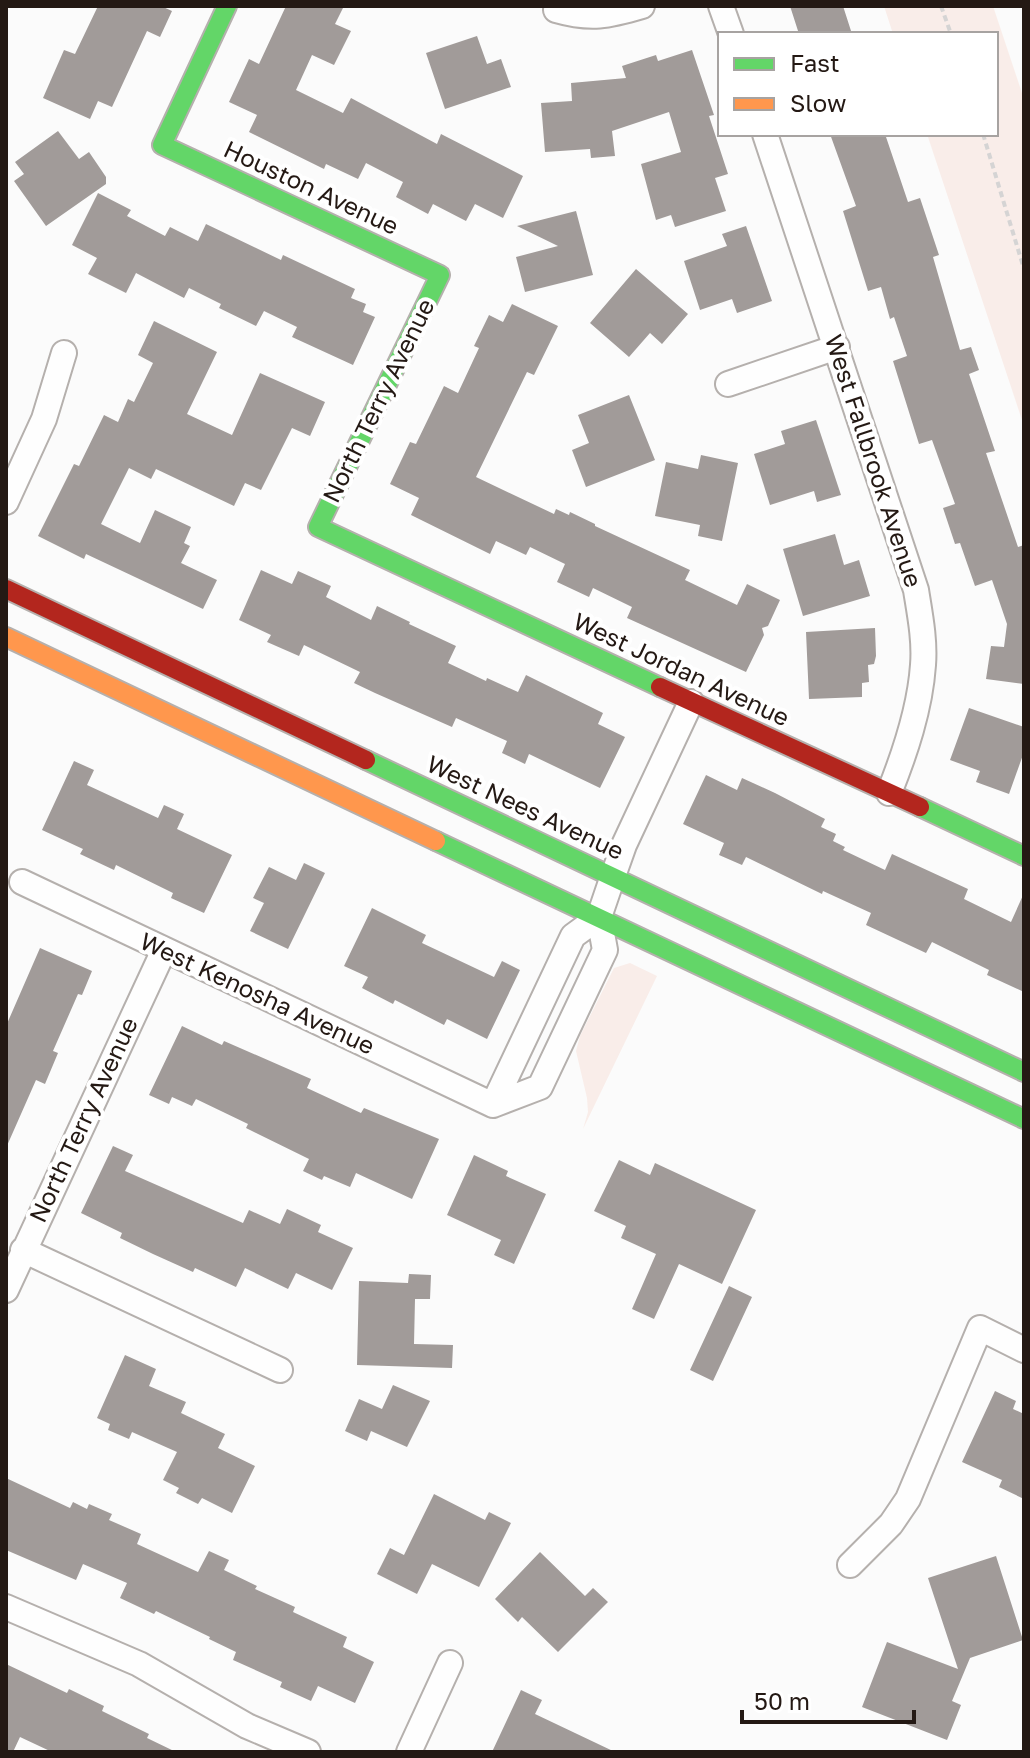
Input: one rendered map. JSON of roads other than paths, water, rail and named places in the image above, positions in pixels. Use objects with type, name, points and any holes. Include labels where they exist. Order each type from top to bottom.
[{"type":"main road","name":"Houston Avenue","points":[[227,6],[162,145],[440,275]]},
{"type":"main road","name":"North Terry Avenue","points":[[318,527],[440,275]]},
{"type":"main road","name":"West Jordan Avenue","points":[[318,527],[1024,856]]},
{"type":"main road","name":"West Nees Avenue","points":[[6,589],[1024,1072]]},
{"type":"main road","points":[[6,637],[1024,1119]]},
{"type":"street","points":[[556,10],[581,17],[605,17],[642,6]]},
{"type":"street","points":[[721,6],[730,32]]},
{"type":"street","name":"West Fallbrook Avenue","points":[[766,136],[916,590],[923,665],[904,756],[889,793]]},
{"type":"street","points":[[728,384],[837,347]]},
{"type":"street","points":[[6,502],[44,419],[64,353]]},
{"type":"street","points":[[493,1105],[540,1087],[605,950],[599,917],[613,876],[624,845],[691,702]]},
{"type":"street","name":"West Kenosha Avenue","points":[[22,882],[493,1105]]},
{"type":"street","points":[[493,1105],[573,936],[599,917]]},
{"type":"street","name":"North Terry Avenue","points":[[6,1290],[164,950]]},
{"type":"street","points":[[23,1250],[280,1370]]},
{"type":"street","points":[[850,1565],[891,1524],[908,1499],[980,1328],[1024,1350]]},
{"type":"street","points":[[6,1607],[139,1664],[247,1726],[308,1752]]},
{"type":"street","points":[[409,1752],[450,1663]]}]
